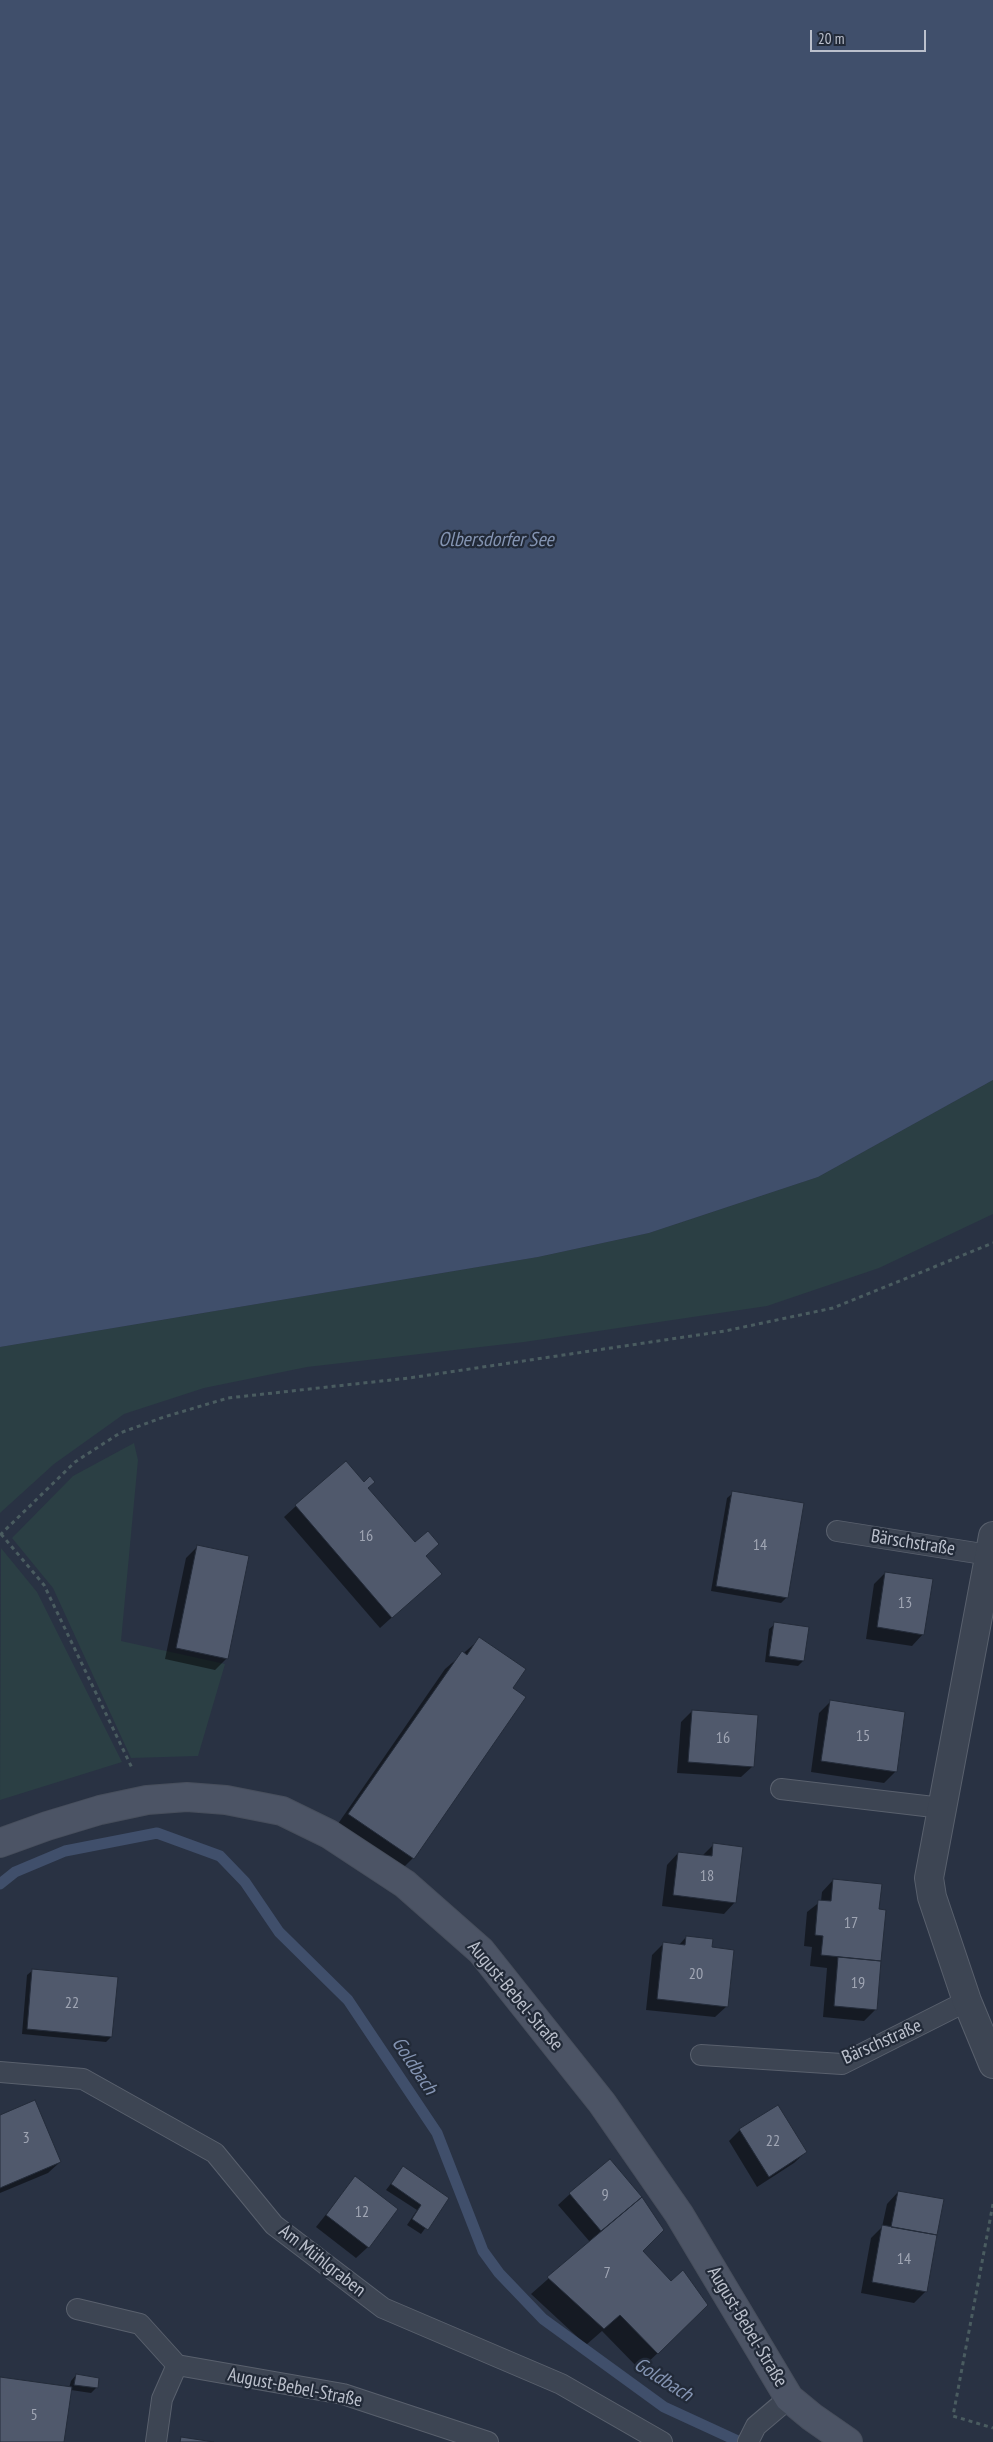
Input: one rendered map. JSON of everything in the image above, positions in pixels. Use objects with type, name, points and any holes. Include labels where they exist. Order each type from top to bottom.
[{"type":"street","name":"Bärschstraße","points":[[991,1546],[929,1878],[932,1897],[967,2001],[993,2064]]},
{"type":"street","name":"August-Bebel-Straße","points":[[0,1843],[74,1818],[147,1800],[187,1797],[216,1799],[251,1803],[282,1811],[329,1834],[405,1884],[480,1951],[602,2103],[679,2214],[789,2398],[848,2442]]},
{"type":"lane","name":"Bärschstraße","points":[[837,1531],[991,1546]]},
{"type":"lane","points":[[781,1789],[942,1808]]},
{"type":"lane","name":"Bärschstraße","points":[[702,2055],[842,2064],[967,2001]]},
{"type":"lane","name":"Am Mühlgraben","points":[[0,2072],[83,2079],[215,2153],[274,2225],[383,2308],[561,2384],[662,2442]]},
{"type":"lane","points":[[78,2309],[140,2324],[177,2366],[162,2399],[156,2442]]},
{"type":"lane","name":"August-Bebel-Straße","points":[[177,2366],[343,2394],[488,2442]]},
{"type":"lane","points":[[752,2434],[789,2398]]},
{"type":"path","points":[[147,1800],[44,1585],[0,1535],[75,1462],[120,1433],[164,1417],[219,1401],[289,1390],[409,1378],[725,1331],[832,1308],[993,1243]]},
{"type":"path","points":[[993,2204],[953,2416],[993,2428]]},
{"type":"green space","points":[[993,1080],[993,1214],[879,1268],[767,1306],[524,1342],[307,1367],[204,1388],[124,1414],[54,1464],[0,1513],[0,1347],[538,1257],[649,1233],[818,1177]]},
{"type":"green space","points":[[134,1443],[138,1460],[121,1641],[225,1664],[198,1756],[131,1758],[53,1588],[12,1538],[73,1476]]},
{"type":"green space","points":[[1,1548],[37,1592],[122,1762],[0,1800]]},
{"type":"water","name":"Olbersdorfer See","points":[[0,0],[993,0],[993,1080],[818,1177],[649,1233],[538,1257],[0,1347]]},
{"type":"building","points":[[346,1461],[364,1482],[370,1476],[375,1482],[368,1488],[415,1542],[428,1531],[439,1544],[426,1556],[442,1574],[392,1618],[295,1505]]},
{"type":"building","points":[[732,1491],[804,1503],[788,1598],[716,1586]]},
{"type":"building","points":[[197,1545],[249,1556],[228,1659],[176,1648]]},
{"type":"building","points":[[885,1572],[933,1579],[924,1635],[877,1627]]},
{"type":"building","points":[[774,1622],[809,1627],[804,1661],[769,1656]]},
{"type":"building","points":[[479,1637],[526,1669],[513,1688],[526,1697],[414,1859],[348,1814],[462,1651],[467,1655]]},
{"type":"building","points":[[830,1700],[905,1712],[897,1772],[821,1761]]},
{"type":"building","points":[[692,1710],[758,1715],[754,1767],[688,1762]]},
{"type":"building","points":[[713,1843],[743,1847],[736,1903],[673,1895],[678,1852],[712,1856]]},
{"type":"building","points":[[833,1879],[882,1884],[879,1909],[886,1910],[881,1961],[821,1955],[823,1936],[815,1935],[818,1900],[831,1901]]},
{"type":"building","points":[[686,1936],[713,1939],[712,1947],[734,1950],[728,2007],[657,1999],[663,1942],[685,1945]]},
{"type":"building","points":[[838,1957],[881,1961],[877,2010],[834,2006]]},
{"type":"building","points":[[32,1969],[118,1977],[112,2037],[27,2029]]},
{"type":"building","points":[[35,2100],[61,2162],[0,2188],[0,2115]]},
{"type":"building","points":[[778,2105],[807,2152],[769,2177],[739,2129]]},
{"type":"building","points":[[610,2159],[642,2197],[601,2231],[569,2193]]},
{"type":"building","points":[[403,2166],[449,2198],[428,2230],[412,2219],[421,2205],[391,2184]]},
{"type":"building","points":[[355,2176],[398,2209],[369,2248],[326,2215]]},
{"type":"building","points":[[898,2191],[944,2199],[937,2235],[891,2227]]},
{"type":"building","points":[[642,2197],[664,2230],[643,2251],[671,2281],[683,2270],[708,2305],[658,2354],[620,2315],[604,2329],[547,2277]]},
{"type":"building","points":[[882,2225],[937,2235],[927,2292],[872,2282]]},
{"type":"building","points":[[76,2374],[99,2378],[98,2388],[74,2385]]},
{"type":"building","points":[[0,2377],[72,2387],[64,2442],[0,2442]]},
{"type":"building","points":[[181,2437],[214,2442],[180,2442]]},
{"type":"waterway","name":"Goldbach","points":[[0,1884],[15,1872],[65,1851],[157,1833],[220,1856],[245,1882],[279,1932],[348,2000],[437,2133],[483,2251],[499,2273],[543,2319],[664,2407],[740,2442]]}]
